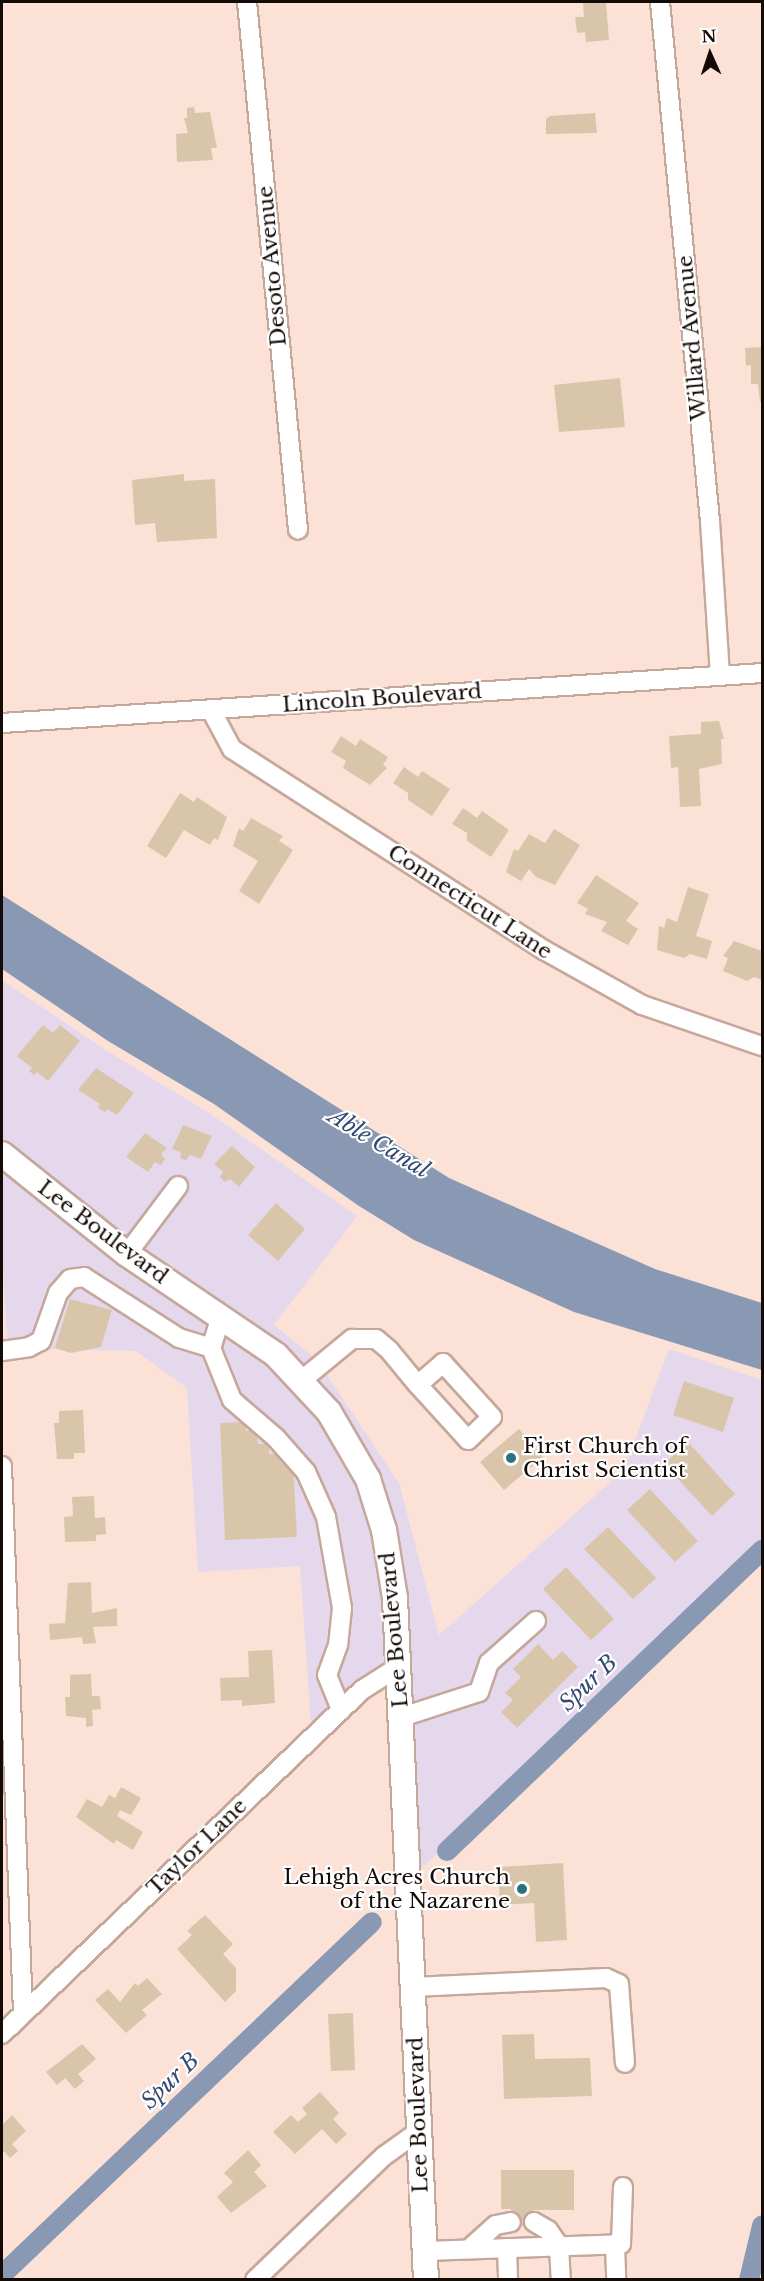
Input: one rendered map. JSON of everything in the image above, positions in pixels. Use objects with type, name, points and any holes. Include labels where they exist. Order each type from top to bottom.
[{"type":"main road","name":"Lee Boulevard","points":[[2,1156],[127,1254],[276,1355],[302,1380],[329,1412],[358,1459],[376,1503],[391,1564],[402,1717],[426,2280]]},
{"type":"street","name":"Desoto Avenue","points":[[247,2],[298,530]]},
{"type":"street","name":"Willard Avenue","points":[[660,2],[710,521],[720,675]]},
{"type":"street","name":"Lincoln Boulevard","points":[[2,723],[762,673]]},
{"type":"street","name":"Connecticut Lane","points":[[211,710],[232,749],[544,950],[642,1005],[762,1046]]},
{"type":"street","points":[[127,1254],[178,1186]]},
{"type":"street","points":[[2,1351],[29,1347],[40,1341],[58,1293],[70,1279],[84,1277],[179,1338],[211,1348]]},
{"type":"street","points":[[221,1316],[211,1348],[231,1400],[276,1438],[306,1472],[321,1501],[335,1557],[342,1608],[338,1645],[327,1675],[340,1710]]},
{"type":"street","points":[[302,1380],[352,1338],[362,1337],[376,1339],[389,1350],[418,1385]]},
{"type":"street","points":[[2,1466],[23,2013]]},
{"type":"street","points":[[402,1717],[479,1692],[489,1664],[536,1621]]},
{"type":"street","name":"Taylor Lane","points":[[2,2034],[340,1710],[362,1690],[398,1666]]},
{"type":"street","points":[[413,1987],[606,1978],[619,1984],[625,2063]]},
{"type":"street","points":[[255,2280],[384,2156],[419,2131]]},
{"type":"street","points":[[425,2251],[615,2244],[624,2239],[623,2187]]},
{"type":"street","points":[[469,2249],[496,2225],[511,2222]]},
{"type":"street","points":[[534,2222],[548,2230],[559,2246],[561,2280]]},
{"type":"street","points":[[615,2244],[616,2280]]},
{"type":"street","points":[[507,2248],[508,2280]]},
{"type":"shaded area","points":[[2,980],[104,1049],[209,1113],[357,1216],[274,1325],[317,1360],[399,1483],[439,1635],[624,1470],[669,1349],[762,1380],[762,1561],[657,1660],[418,1871],[412,1661],[408,1663],[405,1597],[337,1406],[281,1346],[135,1246],[2,1139]]},
{"type":"shaded area","points":[[2,1168],[124,1265],[270,1364],[321,1419],[350,1465],[367,1507],[381,1566],[389,1678],[312,1738],[300,1566],[198,1572],[187,1388],[136,1351],[8,1348],[2,1257]]},
{"type":"water","name":"Able Canal","points":[[2,895],[449,1178],[655,1269],[762,1303],[762,1370],[574,1312],[414,1240],[359,1206],[214,1104],[108,1041],[2,969]]},
{"type":"building","points":[[606,2],[609,40],[586,42],[585,32],[577,33],[575,17],[584,17],[583,3]]},
{"type":"building","points":[[194,107],[195,113],[210,112],[217,148],[211,148],[213,160],[177,162],[176,134],[188,133],[184,118],[187,118],[187,108]]},
{"type":"building","points":[[595,113],[597,133],[546,134],[546,119],[550,116]]},
{"type":"building","points":[[762,347],[762,401],[760,402],[758,384],[751,384],[751,365],[746,366],[745,348]]},
{"type":"building","points":[[620,378],[625,427],[559,432],[554,385]]},
{"type":"building","points":[[184,474],[184,481],[215,479],[217,538],[157,542],[155,523],[135,525],[132,480]]},
{"type":"building","points":[[719,721],[724,739],[721,739],[722,764],[699,769],[701,806],[680,807],[678,767],[671,768],[669,736],[701,734],[701,722]]},
{"type":"building","points":[[341,736],[356,746],[360,739],[388,757],[383,765],[387,768],[370,785],[343,768],[346,761],[331,752]]},
{"type":"building","points":[[404,767],[418,777],[422,771],[450,789],[432,816],[408,800],[408,793],[393,783]]},
{"type":"building","points":[[180,793],[194,802],[197,797],[227,817],[218,840],[214,838],[210,845],[184,830],[166,858],[147,846]]},
{"type":"building","points":[[463,808],[477,818],[482,811],[509,830],[491,857],[467,841],[467,833],[452,824]]},
{"type":"building","points":[[251,818],[283,836],[279,841],[293,850],[259,904],[239,891],[258,861],[233,846],[239,828],[243,831]]},
{"type":"building","points":[[554,829],[580,845],[555,885],[536,877],[529,869],[521,881],[506,872],[514,849],[518,851],[529,834],[545,843]]},
{"type":"building","points":[[596,875],[639,903],[626,921],[638,929],[628,945],[601,931],[607,922],[585,914],[588,909],[577,903]]},
{"type":"building","points":[[688,887],[709,894],[696,936],[712,941],[707,959],[690,954],[684,958],[657,950],[659,926],[664,928],[667,918],[677,922]]},
{"type":"building","points":[[734,941],[762,951],[762,980],[754,977],[747,981],[723,971],[728,958],[723,956]]},
{"type":"building","points":[[43,1025],[53,1033],[60,1025],[80,1041],[48,1081],[37,1072],[34,1075],[29,1071],[32,1068],[17,1056]]},
{"type":"building","points":[[96,1068],[134,1093],[117,1115],[107,1109],[105,1112],[98,1108],[100,1104],[78,1090]]},
{"type":"building","points":[[183,1125],[212,1136],[201,1159],[190,1155],[186,1160],[180,1158],[181,1152],[172,1149]]},
{"type":"building","points":[[145,1133],[167,1148],[161,1154],[165,1159],[161,1165],[155,1162],[148,1172],[126,1157]]},
{"type":"building","points":[[232,1146],[255,1167],[239,1187],[230,1179],[225,1182],[220,1177],[223,1172],[214,1164]]},
{"type":"building","points":[[276,1203],[305,1229],[278,1261],[248,1235]]},
{"type":"building","points":[[70,1299],[112,1310],[101,1347],[71,1353],[55,1348]]},
{"type":"building","points":[[684,1381],[734,1398],[723,1432],[673,1415]]},
{"type":"building","points":[[83,1410],[85,1453],[74,1453],[74,1459],[57,1459],[54,1423],[59,1423],[59,1411]]},
{"type":"building","points":[[246,1422],[246,1431],[257,1430],[258,1444],[269,1444],[269,1454],[280,1453],[281,1463],[293,1463],[297,1537],[225,1540],[220,1423]]},
{"type":"building","points":[[519,1429],[543,1457],[504,1490],[480,1462]]},
{"type":"building","points":[[688,1442],[735,1494],[712,1516],[664,1464]]},
{"type":"building","points":[[650,1489],[698,1541],[675,1562],[627,1510]]},
{"type":"building","points":[[94,1496],[95,1518],[105,1517],[106,1534],[96,1535],[96,1541],[65,1542],[64,1517],[73,1516],[72,1497]]},
{"type":"building","points":[[608,1527],[656,1578],[633,1599],[584,1549]]},
{"type":"building","points":[[566,1567],[614,1619],[591,1640],[543,1589]]},
{"type":"building","points":[[91,1582],[92,1613],[117,1608],[117,1626],[93,1627],[96,1643],[83,1644],[82,1637],[50,1640],[49,1624],[65,1623],[68,1583]]},
{"type":"building","points":[[538,1644],[553,1660],[562,1651],[578,1667],[517,1728],[501,1712],[513,1700],[505,1693],[521,1677],[513,1669]]},
{"type":"building","points":[[272,1650],[275,1703],[242,1706],[242,1700],[221,1701],[220,1678],[249,1677],[248,1651]]},
{"type":"building","points":[[91,1674],[92,1696],[100,1696],[101,1709],[92,1710],[93,1726],[86,1727],[86,1718],[66,1716],[65,1697],[70,1697],[70,1675]]},
{"type":"building","points":[[121,1787],[141,1798],[131,1815],[120,1810],[117,1816],[143,1832],[133,1850],[116,1840],[114,1844],[76,1817],[87,1799],[102,1807],[109,1795],[115,1798]]},
{"type":"building","points":[[563,1863],[567,1940],[536,1942],[534,1903],[500,1905],[498,1867]]},
{"type":"building","points":[[205,1915],[233,1944],[223,1954],[236,1968],[236,1991],[225,2002],[177,1949],[192,1935],[187,1931]]},
{"type":"building","points":[[147,1978],[162,1994],[142,2010],[147,2015],[126,2033],[95,2000],[108,1989],[120,2002],[135,1983],[138,1986]]},
{"type":"building","points":[[353,2013],[355,2070],[331,2071],[328,2014]]},
{"type":"building","points":[[534,2034],[535,2059],[590,2058],[592,2096],[504,2099],[502,2035]]},
{"type":"building","points":[[82,2044],[96,2059],[78,2074],[84,2081],[75,2089],[65,2078],[57,2085],[46,2072]]},
{"type":"building","points":[[320,2092],[339,2113],[333,2119],[347,2134],[336,2144],[322,2129],[295,2154],[273,2132],[291,2115],[298,2122],[307,2114],[302,2108]]},
{"type":"building","points":[[12,2115],[26,2131],[12,2144],[18,2151],[10,2158],[4,2151],[2,2154],[2,2125]]},
{"type":"building","points":[[248,2150],[261,2165],[254,2172],[267,2186],[231,2213],[217,2197],[233,2182],[224,2173]]},
{"type":"building","points":[[501,2170],[574,2170],[574,2210],[534,2210],[534,2226],[511,2226],[511,2209],[501,2209]]},
{"type":"waterway","name":"Spur B","points":[[447,1851],[762,1550]]},
{"type":"waterway","name":"Spur B","points":[[2,2275],[372,1922]]},
{"type":"waterway","points":[[749,2280],[762,2226]]},
{"type":"place","name":"First Church of Christ Scientist","points":[[511,1458]]},
{"type":"place","name":"Lehigh Acres Church of the Nazarene","points":[[522,1889]]}]
